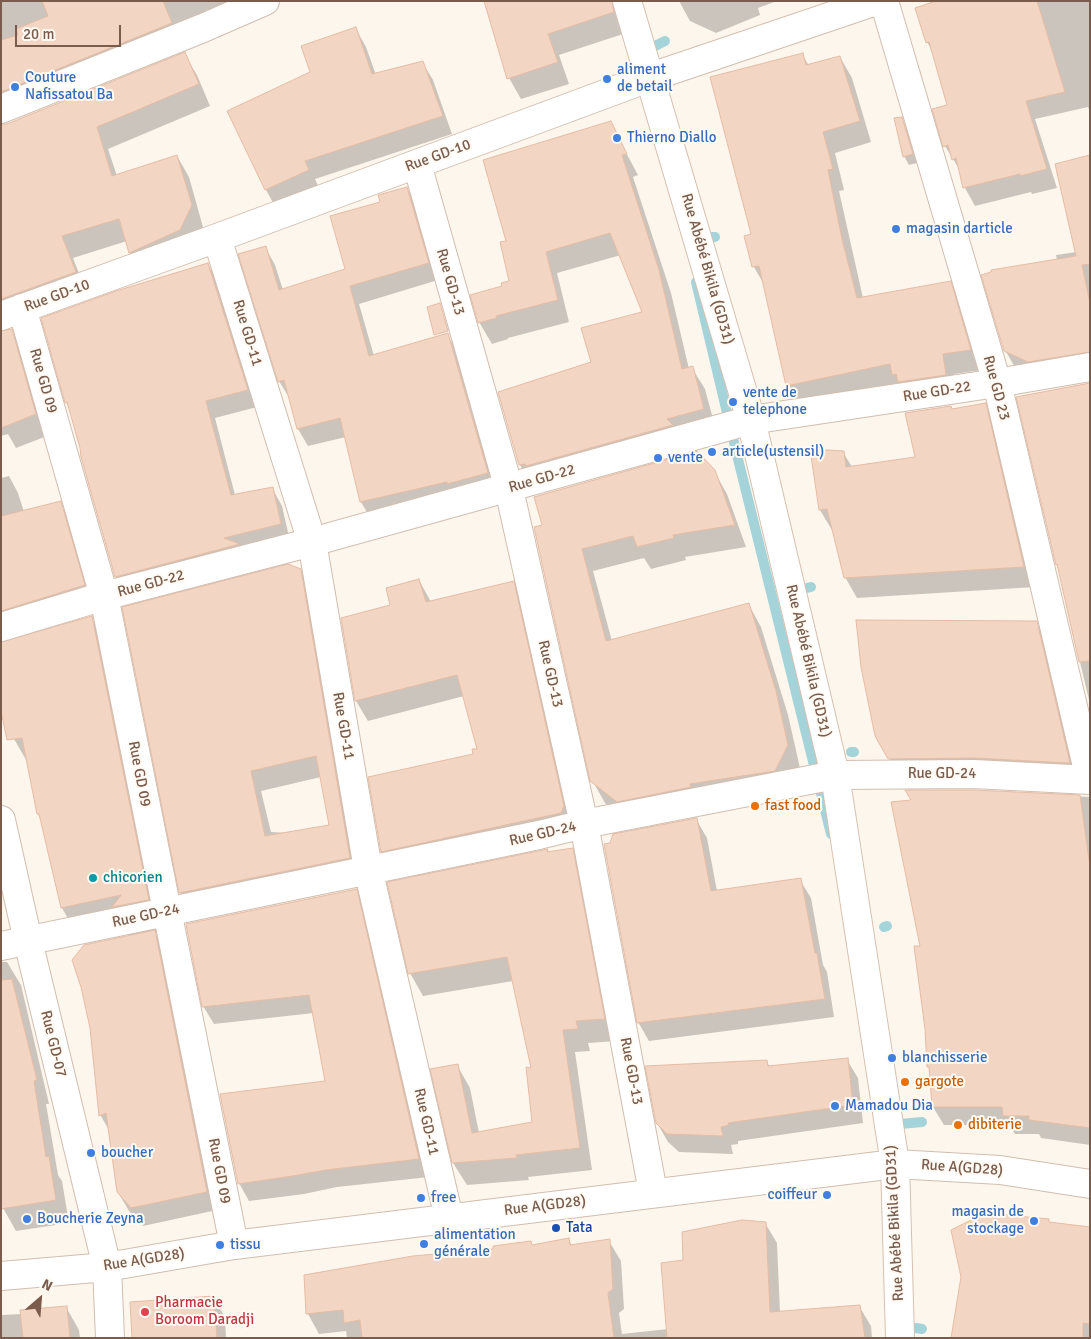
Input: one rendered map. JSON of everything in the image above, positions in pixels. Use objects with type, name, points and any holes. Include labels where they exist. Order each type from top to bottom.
[{"type":"street","points":[[1,109],[203,28],[265,1]]},
{"type":"street","name":"Rue Abébé Bikila (GD31)","points":[[627,1],[751,420],[835,775],[895,1164],[900,1338]]},
{"type":"street","name":"Rue GD-10","points":[[12,312],[650,77],[876,1]]},
{"type":"street","name":"Rue GD 23","points":[[884,1],[996,383],[1090,780]]},
{"type":"street","name":"Rue GD-13","points":[[417,164],[509,488],[584,824],[654,1192]]},
{"type":"street","name":"Rue GD-11","points":[[217,238],[312,542],[368,869],[449,1218]]},
{"type":"street","name":"Rue GD 09","points":[[12,312],[104,596],[234,1245]]},
{"type":"street","name":"Rue GD-22","points":[[1,627],[104,596],[312,542],[751,420],[1090,367]]},
{"type":"street","name":"Rue GD-24","points":[[1,946],[530,837],[584,824],[835,775],[974,774],[1090,780]]},
{"type":"street","name":"Rue GD-07","points":[[1,820],[28,941],[107,1267],[110,1338]]},
{"type":"street","name":"Rue A(GD28)","points":[[1,1276],[107,1267],[234,1245],[654,1192],[895,1164],[1000,1170],[1090,1184]]},
{"type":"building","points":[[42,1],[163,1],[172,23],[1,92],[1,40],[18,35],[16,29],[48,16]]},
{"type":"building","points":[[484,1],[612,1],[614,12],[548,34],[558,62],[507,79]]},
{"type":"building","points":[[936,1],[1037,1],[1065,92],[1026,101],[1047,169],[963,188],[956,158],[952,160],[948,145],[943,147],[932,109],[947,105],[929,42],[926,43],[915,8]]},
{"type":"building","points":[[356,27],[372,74],[423,61],[443,116],[305,161],[309,170],[265,190],[227,111],[310,72],[301,46]]},
{"type":"building","points":[[185,52],[199,84],[97,127],[112,176],[177,155],[192,205],[180,230],[129,253],[119,219],[62,236],[76,272],[1,299],[1,124],[7,124]]},
{"type":"building","points":[[803,53],[806,65],[840,56],[860,121],[823,132],[833,169],[828,170],[842,239],[857,298],[951,281],[971,350],[943,354],[946,375],[898,382],[896,374],[892,375],[890,364],[786,386],[759,266],[752,267],[744,236],[751,234],[710,77]]},
{"type":"building","points":[[902,117],[913,154],[903,157],[894,118]]},
{"type":"building","points":[[611,121],[627,154],[622,155],[659,270],[682,369],[693,366],[704,409],[667,419],[673,425],[526,466],[525,464],[519,465],[498,392],[591,362],[581,328],[642,312],[610,233],[546,252],[558,300],[496,316],[497,318],[478,323],[470,295],[502,286],[501,283],[509,281],[500,242],[506,241],[483,160]]},
{"type":"building","points":[[1090,155],[1090,264],[1082,265],[1090,303],[1090,352],[1028,362],[1004,351],[981,275],[991,272],[991,270],[1076,256],[1055,164]]},
{"type":"building","points":[[407,187],[429,263],[350,286],[369,356],[448,333],[488,473],[447,484],[447,482],[360,502],[340,418],[297,429],[284,380],[278,382],[238,254],[266,246],[279,290],[345,269],[330,216],[380,202],[378,195]]},
{"type":"building","points":[[208,263],[248,390],[206,401],[231,495],[273,487],[281,524],[224,538],[240,544],[115,577],[67,402],[65,403],[41,318],[116,291]]},
{"type":"building","points":[[440,303],[448,331],[434,335],[427,307]]},
{"type":"building","points":[[12,329],[36,414],[1,428],[1,331]]},
{"type":"building","points":[[1090,383],[1090,661],[1079,662],[1016,397]]},
{"type":"building","points":[[986,403],[1024,567],[844,578],[827,509],[819,510],[810,449],[844,451],[846,467],[915,457],[905,413],[951,406],[952,409]]},
{"type":"building","points":[[697,451],[715,470],[735,525],[673,535],[674,538],[637,547],[633,536],[582,549],[606,641],[749,603],[776,691],[788,745],[775,771],[690,784],[691,787],[617,802],[590,781],[534,527],[542,525],[534,497]]},
{"type":"building","points":[[61,501],[85,585],[1,611],[1,516]]},
{"type":"building","points":[[288,564],[301,569],[350,858],[179,893],[122,607]],"holes":[[[316,756],[329,825],[265,836],[251,771]]]},
{"type":"building","points":[[419,579],[426,602],[514,581],[564,806],[561,813],[381,852],[368,777],[473,754],[472,749],[477,749],[457,675],[355,701],[341,618],[390,605],[386,588]]},
{"type":"building","points":[[92,616],[149,900],[112,907],[121,895],[61,908],[39,814],[37,814],[22,738],[7,740],[1,711],[1,642]]},
{"type":"building","points":[[856,620],[1037,621],[1070,763],[974,758],[888,759],[875,736],[861,667]]},
{"type":"building","points":[[905,790],[974,790],[1080,795],[1090,867],[1090,1128],[1029,1120],[1029,1116],[1003,1116],[1002,1107],[932,1107],[925,1029],[914,946],[920,946],[891,802],[911,800]]},
{"type":"building","points":[[697,818],[711,891],[801,878],[825,999],[637,1023],[604,844],[610,843],[613,834]]},
{"type":"building","points":[[573,848],[605,1019],[576,1021],[578,1029],[563,1030],[580,1148],[516,1155],[517,1158],[452,1163],[430,1069],[458,1064],[472,1133],[532,1122],[526,1067],[531,1068],[507,957],[408,974],[387,882],[548,849],[547,852]]},
{"type":"building","points":[[357,889],[419,1159],[326,1170],[238,1184],[220,1094],[325,1081],[309,995],[202,1007],[186,924]]},
{"type":"building","points":[[155,930],[207,1192],[131,1208],[117,1192],[106,1113],[99,1116],[90,1028],[81,987],[72,960],[84,945]]},
{"type":"building","points":[[12,979],[37,1080],[34,1081],[46,1157],[49,1156],[56,1200],[1,1209],[1,980]]},
{"type":"building","points":[[848,1058],[853,1105],[728,1123],[729,1125],[721,1127],[723,1136],[667,1134],[656,1123],[645,1066],[767,1060],[768,1066]]},
{"type":"building","points":[[985,1213],[1049,1219],[1049,1222],[1090,1227],[1090,1324],[1083,1323],[1083,1338],[951,1338],[961,1277],[951,1230]]},
{"type":"building","points":[[742,1220],[766,1222],[770,1312],[860,1305],[865,1338],[667,1338],[661,1263],[683,1260],[682,1232]]},
{"type":"building","points":[[569,1238],[570,1245],[610,1239],[613,1289],[608,1293],[614,1338],[362,1338],[360,1320],[344,1323],[343,1310],[306,1314],[304,1275],[413,1256],[493,1249],[493,1246],[531,1241],[532,1245]]},
{"type":"building","points":[[214,1296],[217,1338],[132,1338],[130,1302]]},
{"type":"building","points":[[67,1306],[70,1338],[23,1338],[20,1310]]},
{"type":"waterway","points":[[643,52],[665,41]]},
{"type":"waterway","points":[[696,282],[831,834]]},
{"type":"waterway","points":[[807,588],[811,587]]},
{"type":"waterway","points":[[890,1125],[922,1122]]},
{"type":"waterway","points":[[916,1328],[922,1329]]},
{"type":"place","name":"aliment de betail","points":[[607,79]]},
{"type":"place","name":"Couture Nafissatou Ba","points":[[15,87]]},
{"type":"place","name":"Thierno Diallo","points":[[617,138]]},
{"type":"place","name":"magasin darticle","points":[[896,229]]},
{"type":"place","name":"vente de telephone","points":[[733,402]]},
{"type":"place","name":"article(ustensil)","points":[[712,452]]},
{"type":"place","name":"vente","points":[[658,458]]},
{"type":"place","name":"fast food","points":[[755,806]]},
{"type":"place","name":"chicorien","points":[[93,878]]},
{"type":"place","name":"blanchisserie","points":[[892,1058]]},
{"type":"place","name":"gargote","points":[[905,1082]]},
{"type":"place","name":"Mamadou Dia","points":[[835,1106]]},
{"type":"place","name":"dibiterie","points":[[958,1125]]},
{"type":"place","name":"boucher","points":[[91,1153]]},
{"type":"place","name":"coiffeur","points":[[827,1195]]},
{"type":"place","name":"free","points":[[421,1198]]},
{"type":"place","name":"Boucherie Zeyna","points":[[27,1219]]},
{"type":"place","name":"magasin de stockage","points":[[1034,1221]]},
{"type":"place","name":"Tata","points":[[556,1228]]},
{"type":"place","name":"alimentation générale","points":[[424,1244]]},
{"type":"place","name":"tissu","points":[[220,1245]]},
{"type":"place","name":"Pharmacie Boroom Daradji","points":[[145,1312]]}]
